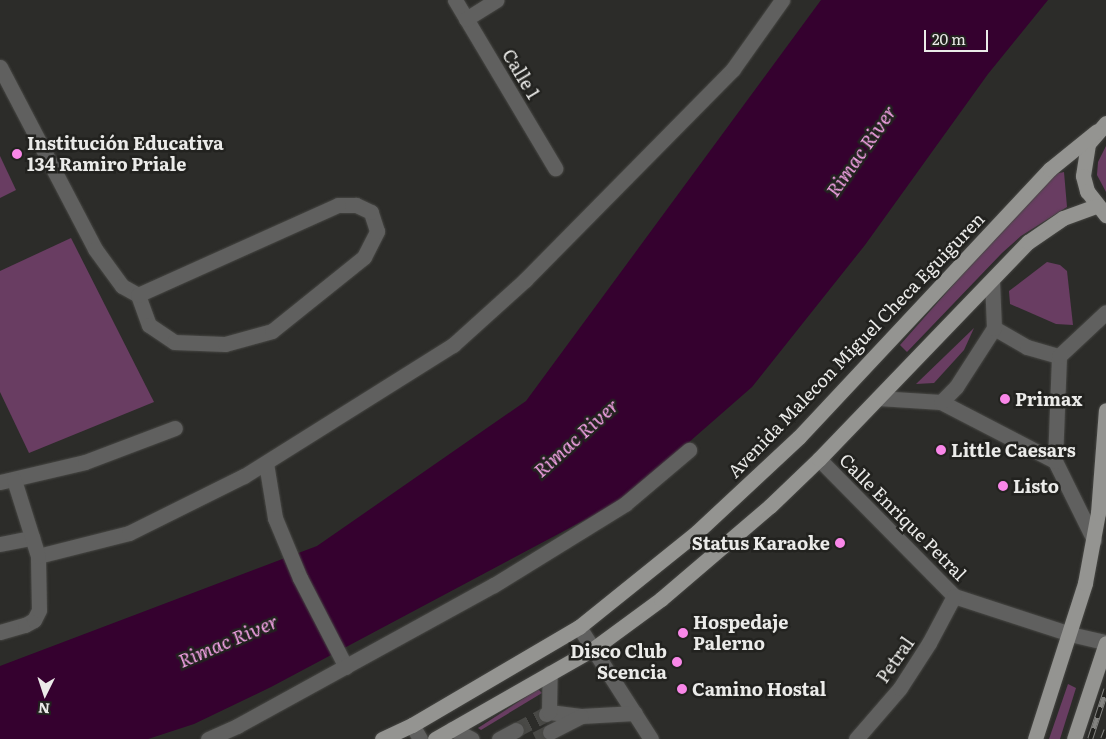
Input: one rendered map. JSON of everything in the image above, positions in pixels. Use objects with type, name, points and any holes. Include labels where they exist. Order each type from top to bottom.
[{"type":"main road","points":[[436,739],[593,649],[715,554],[819,459],[1028,242],[1063,218],[1101,210],[1083,176],[1083,160],[1102,127]]},
{"type":"main road","name":"Avenida Malecon Miguel Checa Eguiguren","points":[[382,739],[412,725],[579,627],[642,578],[747,487],[799,437],[1050,169],[1102,127]]},
{"type":"main road","points":[[1035,739],[1070,634],[1094,540],[1106,410]]},
{"type":"main road","points":[[1074,739],[1106,643]]},
{"type":"street","name":"Calle 1","points":[[455,0],[555,168]]},
{"type":"street","points":[[466,19],[496,0]]},
{"type":"street","points":[[38,556],[129,533],[266,463],[452,345],[525,280],[734,70],[782,0]]},
{"type":"street","points":[[0,67],[95,250],[122,286],[138,295],[149,325],[174,342],[225,344],[272,331],[364,257],[377,231],[371,212],[356,205],[338,205],[138,295]]},
{"type":"street","points":[[941,402],[956,387],[994,328],[992,281]]},
{"type":"street","points":[[1094,540],[1055,461],[1059,356],[1106,312]]},
{"type":"street","points":[[994,328],[1027,347],[1059,356]]},
{"type":"street","points":[[878,398],[941,402],[1055,461]]},
{"type":"street","points":[[0,632],[25,625],[37,615],[38,556],[5,478],[85,462],[175,428]]},
{"type":"street","points":[[208,739],[494,585],[624,504],[689,450]]},
{"type":"street","name":"Calle Enrique Petral","points":[[819,459],[954,596],[1070,634],[1106,643]]},
{"type":"street","points":[[266,463],[275,518],[300,578],[328,636],[346,666]]},
{"type":"street","points":[[0,544],[32,538]]},
{"type":"street","name":"Petral","points":[[856,739],[900,688],[930,643],[954,596]]},
{"type":"street","points":[[579,627],[651,739]]},
{"type":"street","points":[[550,673],[547,713],[581,716],[635,713]]},
{"type":"street","points":[[550,732],[581,716]]},
{"type":"street","points":[[412,725],[420,739]]},
{"type":"street","points":[[452,729],[472,739]]},
{"type":"street","points":[[499,739],[516,730]]},
{"type":"shaded area","points":[[1106,146],[1106,192],[1097,175],[1098,162]]},
{"type":"shaded area","points":[[0,156],[16,190],[0,198]]},
{"type":"shaded area","points":[[1064,172],[1067,207],[1021,236],[1002,253],[907,352],[900,345],[1050,175]]},
{"type":"shaded area","points":[[71,238],[154,402],[29,453],[0,392],[0,271]]},
{"type":"shaded area","points":[[1047,262],[1060,265],[1067,271],[1073,325],[1056,324],[1010,304],[1009,291]]},
{"type":"shaded area","points":[[974,328],[964,350],[934,383],[916,384]]},
{"type":"shaded area","points":[[1068,684],[1076,688],[1060,739],[1049,739]]},
{"type":"shaded area","points":[[538,689],[542,693],[481,730],[478,728]]},
{"type":"water","name":"Rimac River","points":[[821,0],[1048,0],[988,74],[865,245],[752,387],[624,499],[271,687],[194,724],[148,739],[0,739],[0,666],[317,546],[526,401]]},
{"type":"tunnel","points":[[516,730],[546,714]]},
{"type":"tunnel","points":[[536,739],[550,732]]},
{"type":"railway","points":[[1090,739],[1106,690]]},
{"type":"railway","points":[[1103,739],[1106,731]]},
{"type":"place","name":"Institución Educativa 134 Ramiro Priale","points":[[17,154]]},
{"type":"place","name":"Primax","points":[[1005,399]]},
{"type":"place","name":"Little Caesars","points":[[941,450]]},
{"type":"place","name":"Listo","points":[[1003,486]]},
{"type":"place","name":"Status Karaoke","points":[[840,543]]},
{"type":"place","name":"Hospedaje Palerno","points":[[683,633]]},
{"type":"place","name":"Disco Club Scencia","points":[[677,662]]},
{"type":"place","name":"Camino Hostal","points":[[682,689]]}]
